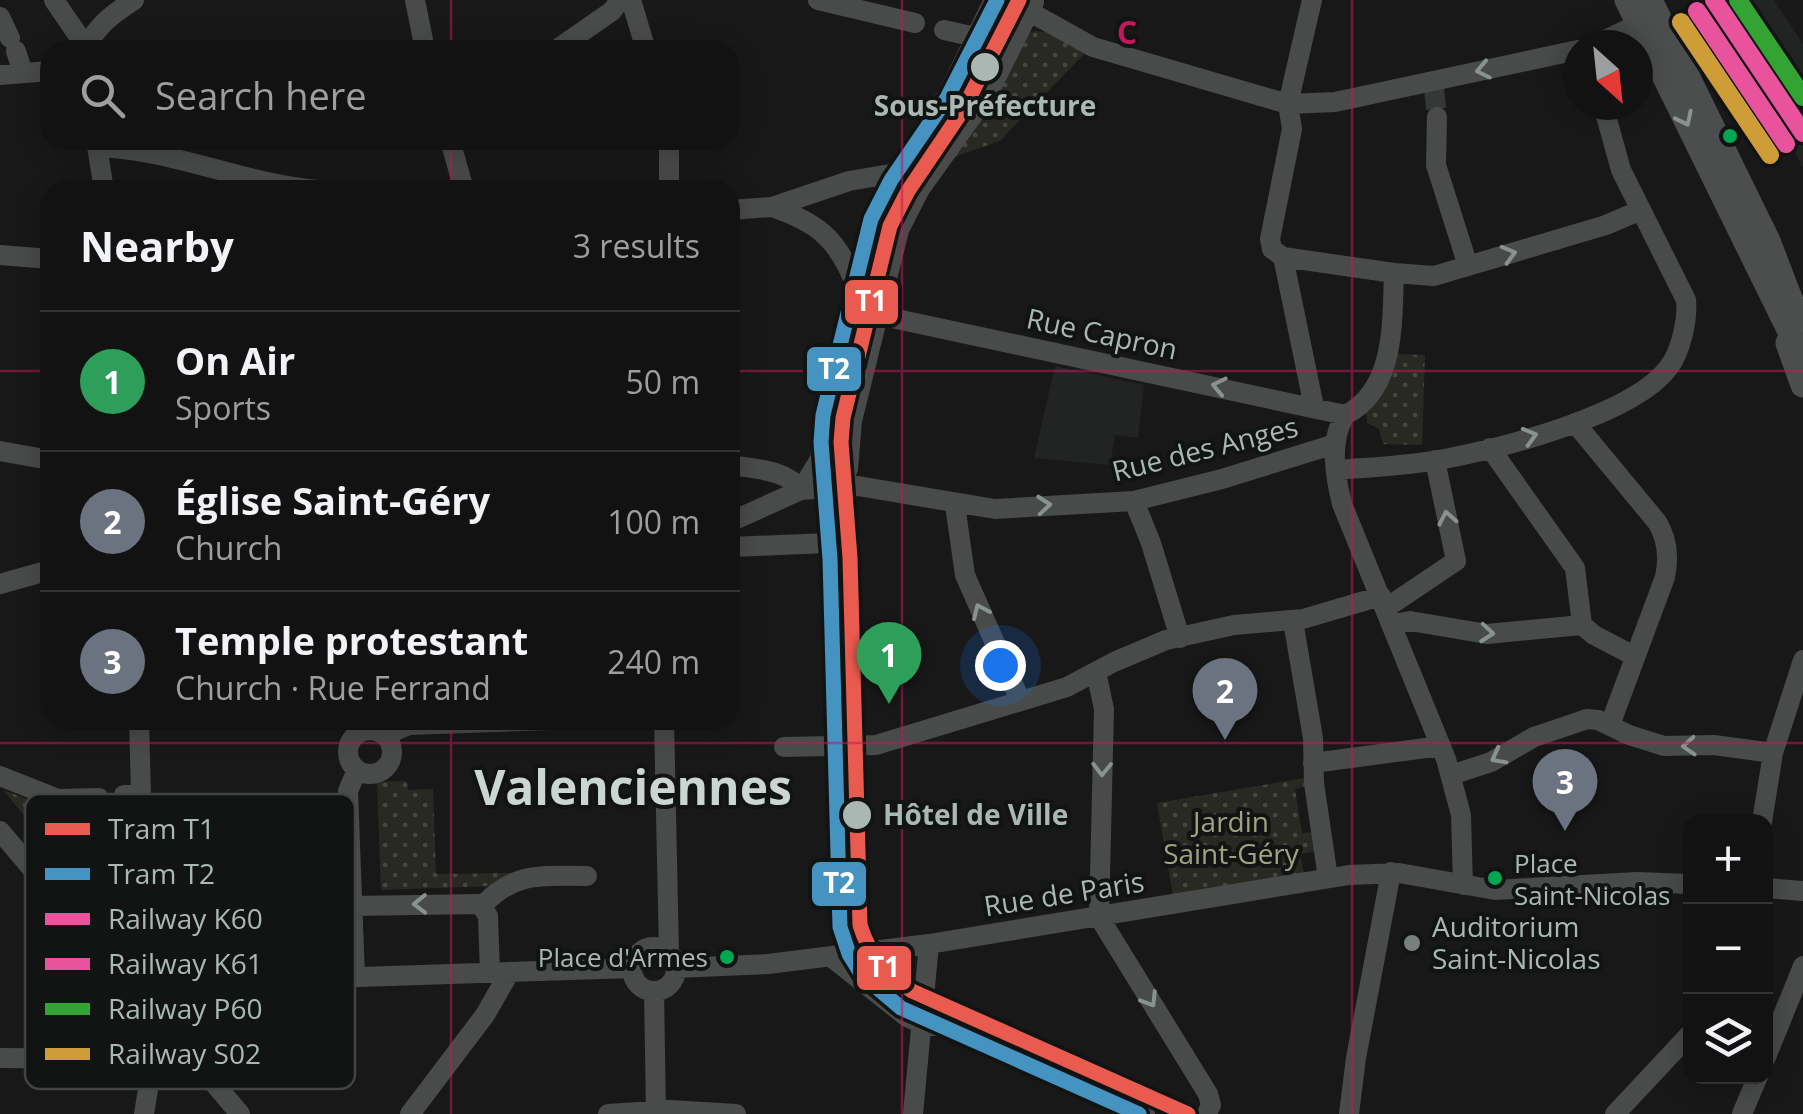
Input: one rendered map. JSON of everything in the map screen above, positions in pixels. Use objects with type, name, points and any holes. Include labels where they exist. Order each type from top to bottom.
[{"type":"main road","points":[[1627,0],[1665,30],[1762,227],[1803,385]]},
{"type":"main road","points":[[1644,12],[1780,295],[1803,358]]},
{"type":"main road","points":[[1780,295],[1803,320]]},
{"type":"main road","points":[[1780,295],[1803,332]]},
{"type":"street","points":[[54,0],[80,40]]},
{"type":"street","points":[[92,40],[104,22],[134,0]]},
{"type":"street","points":[[414,0],[423,40]]},
{"type":"street","points":[[570,40],[612,11],[620,0]]},
{"type":"street","points":[[631,0],[643,40]]},
{"type":"street","points":[[818,0],[915,23]]},
{"type":"street","points":[[740,517],[801,490],[815,470],[820,459],[824,412],[870,226],[896,172],[937,112],[994,0]]},
{"type":"street","points":[[1312,0],[1288,104],[1292,129],[1270,242],[1274,251],[1283,256],[1426,276],[1606,225],[1641,210]]},
{"type":"street","points":[[740,547],[828,543],[839,487],[848,468],[852,422],[892,252],[904,219],[926,180],[992,85],[1032,6],[1092,47],[1288,104],[1326,104],[1433,85],[1563,54]]},
{"type":"street","points":[[1617,30],[1644,12]]},
{"type":"street","points":[[0,18],[23,73]]},
{"type":"street","points":[[944,30],[976,37]]},
{"type":"street","points":[[0,76],[40,72]]},
{"type":"street","points":[[937,112],[964,130]]},
{"type":"street","points":[[1437,117],[1436,164],[1468,266]]},
{"type":"street","points":[[1336,470],[1435,460],[1490,448],[1624,402],[1662,374],[1677,352],[1686,307],[1621,170],[1607,120]]},
{"type":"street","points":[[98,150],[102,180]]},
{"type":"street","points":[[129,150],[222,180]]},
{"type":"street","points":[[453,150],[461,180]]},
{"type":"street","points":[[669,150],[669,180]]},
{"type":"street","points":[[740,209],[772,207],[849,181],[896,172]]},
{"type":"street","points":[[772,207],[797,216],[827,236],[843,255],[854,281]]},
{"type":"street","points":[[0,255],[40,259]]},
{"type":"street","points":[[1283,256],[1314,407]]},
{"type":"street","points":[[1394,273],[1391,345],[1386,364],[1338,430],[1336,470],[1342,504],[1451,775],[1460,815],[1463,885]]},
{"type":"street","name":"Rue Capron","points":[[878,315],[1314,407],[1338,430]]},
{"type":"street","points":[[1574,422],[1657,522],[1664,536],[1666,570],[1610,725]]},
{"type":"street","name":"Rue des Anges","points":[[801,490],[877,486],[956,505],[995,509],[1134,501],[1222,480],[1338,430]]},
{"type":"street","points":[[1490,448],[1575,568],[1582,625]]},
{"type":"street","points":[[0,451],[40,458]]},
{"type":"street","points":[[784,747],[872,746],[1076,684],[1128,656],[1234,624],[1387,610],[1456,562],[1435,460]]},
{"type":"street","points":[[740,466],[782,474],[795,481],[801,490]]},
{"type":"street","points":[[815,470],[839,487],[845,546],[856,953]]},
{"type":"street","points":[[1134,501],[1151,542],[1180,638]]},
{"type":"street","points":[[956,505],[955,522],[965,575],[1020,700]]},
{"type":"street","points":[[0,584],[40,573]]},
{"type":"street","points":[[1387,610],[1410,621],[1487,634],[1582,625],[1634,656]]},
{"type":"street","points":[[1293,621],[1312,730],[1312,764],[1328,878]]},
{"type":"street","points":[[1763,814],[1773,752],[1803,660]]},
{"type":"street","points":[[1096,672],[1104,708],[1099,917],[1208,1094],[1208,1114]]},
{"type":"street","points":[[1451,775],[1491,762],[1534,738],[1580,720],[1598,720],[1629,736],[1664,746],[1714,745],[1773,752]]},
{"type":"street","points":[[132,794],[138,730]]},
{"type":"street","points":[[357,770],[348,754],[354,736],[369,730]]},
{"type":"street","points":[[357,770],[375,773],[387,766],[392,752],[385,735],[374,730]]},
{"type":"street","points":[[385,735],[397,730]]},
{"type":"street","points":[[664,730],[672,961],[670,984],[654,991],[637,983],[632,968],[635,958],[646,949],[659,948],[672,961]]},
{"type":"street","points":[[1312,764],[1441,746]]},
{"type":"street","points":[[348,794],[357,770]]},
{"type":"street","points":[[0,776],[45,794]]},
{"type":"street","points":[[0,830],[25,860]]},
{"type":"street","points":[[1349,1114],[1391,872]]},
{"type":"street","name":"Rue de Paris","points":[[672,961],[753,965],[830,957],[1328,878],[1391,872],[1503,890],[1636,882],[1683,884]]},
{"type":"street","points":[[483,906],[497,890],[523,878],[587,876]]},
{"type":"street","points":[[1773,889],[1803,891]]},
{"type":"street","points":[[355,906],[477,903],[488,916],[499,973],[485,1015],[410,1114]]},
{"type":"street","points":[[914,1114],[929,944]]},
{"type":"street","points":[[830,957],[888,1004],[923,1024],[952,1028],[1145,1114]]},
{"type":"street","points":[[1773,1040],[1803,966]]},
{"type":"street","points":[[355,977],[632,968]]},
{"type":"street","points":[[654,991],[656,1112]]},
{"type":"street","points":[[1614,1114],[1683,1041]]},
{"type":"street","points":[[0,1058],[25,1058]]},
{"type":"street","points":[[1742,1114],[1755,1084]]},
{"type":"street","points":[[144,1114],[150,1089]]},
{"type":"street","points":[[212,1089],[240,1114]]},
{"type":"street","points":[[608,1114],[736,1114]]},
{"type":"shaded area","points":[[1695,0],[1774,0],[1803,44],[1803,168],[1778,118]]},
{"type":"shaded area","points":[[1055,366],[1144,385],[1138,438],[1115,435],[1110,465],[1034,458]]},
{"type":"green space","points":[[1034,31],[1047,32],[1086,52],[1000,141],[951,158],[1024,36]]},
{"type":"green space","points":[[935,124],[953,133],[913,191],[867,330],[849,326],[871,237]]},
{"type":"green space","points":[[1395,354],[1425,355],[1422,445],[1383,444],[1379,429],[1367,423],[1366,413],[1388,373],[1394,372]]},
{"type":"green space","name":"Jardin Saint-Géry","points":[[1304,778],[1306,786],[1295,789],[1302,833],[1314,832],[1317,851],[1300,854],[1304,873],[1173,896],[1157,803]]},
{"type":"green space","points":[[407,781],[408,790],[433,789],[436,874],[515,873],[492,886],[381,890],[377,782]]},
{"type":"green space","points":[[3,790],[25,798],[25,816]]},
{"type":"tunnel","points":[[1434,89],[1437,117]]},
{"type":"railway","points":[[1742,5],[1803,97]]},
{"type":"tram line","name":"T2","points":[[997,0],[947,98],[891,180],[871,219],[823,415],[840,927],[849,954],[862,975],[901,1008],[1139,1114]]},
{"type":"tram line","name":"T1","points":[[1019,0],[964,108],[908,191],[890,226],[843,418],[860,925],[880,963],[912,991],[1188,1114]]},
{"type":"rail line","name":"K60","points":[[1714,0],[1803,133]]},
{"type":"rail line","name":"P60","points":[[1738,0],[1803,97]]},
{"type":"rail line","name":"K61","points":[[1697,11],[1786,144]]},
{"type":"rail line","name":"S02","points":[[1681,22],[1770,155]]},
{"type":"place","name":"Sous-Préfecture","points":[[985,67]]},
{"type":"place","name":"On Air","points":[[889,704]]},
{"type":"place","name":"Église Saint-Géry","points":[[1225,740]]},
{"type":"place","name":"Hôtel de Ville","points":[[857,815]]},
{"type":"place","name":"Temple protestant","points":[[1565,831]]},
{"type":"place","name":"Place Saint-Nicolas","points":[[1495,878]]},
{"type":"place","name":"Auditorium Saint-Nicolas","points":[[1412,943]]},
{"type":"place","name":"Place d'Armes","points":[[727,957]]},
{"type":"district","name":"Valenciennes","points":[[633,788]]}]
